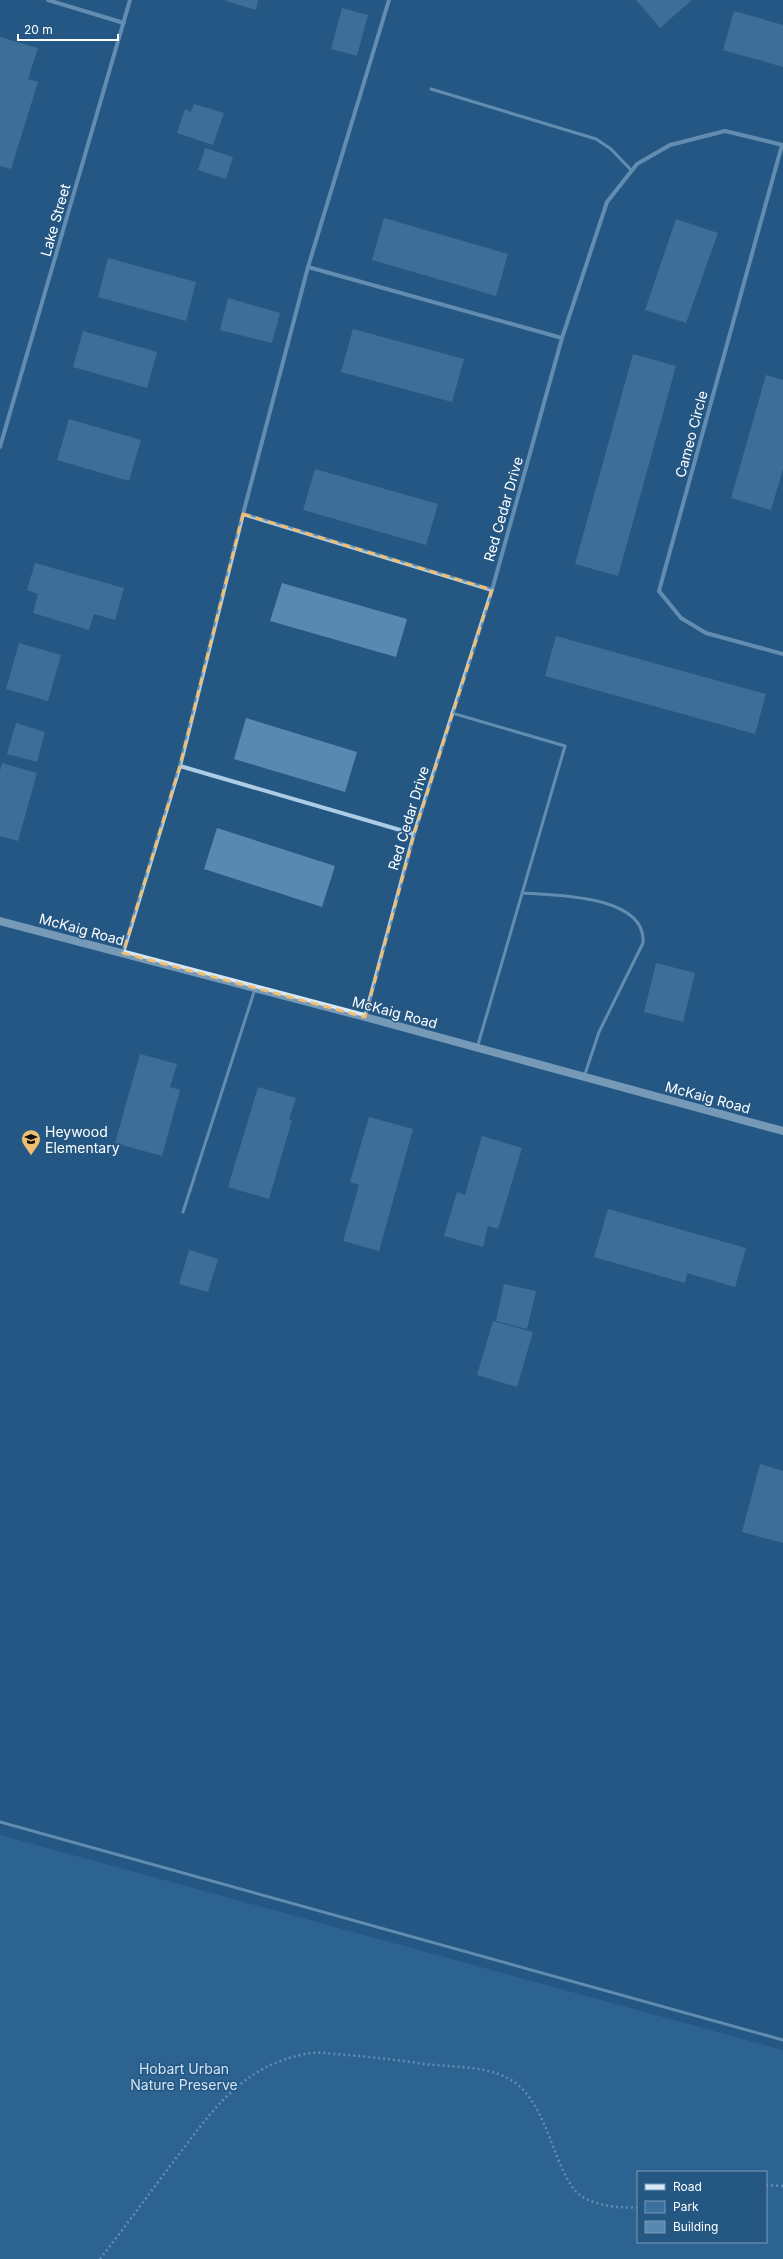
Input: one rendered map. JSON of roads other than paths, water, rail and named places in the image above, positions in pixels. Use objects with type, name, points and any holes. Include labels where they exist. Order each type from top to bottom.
[{"type":"street","points":[[48,0],[124,23]]},
{"type":"street","name":"Lake Street","points":[[0,447],[130,0]]},
{"type":"street","points":[[123,953],[180,766],[243,514],[308,267],[389,0]]},
{"type":"street","name":"Red Cedar Drive","points":[[365,1017],[414,834],[492,590],[562,338],[607,202],[637,164],[670,145],[725,131],[782,145]]},
{"type":"street","name":"Cameo Circle","points":[[782,145],[659,591],[681,618],[706,634],[783,654]]},
{"type":"street","points":[[308,267],[562,338]]},
{"type":"street","points":[[243,514],[492,590]]},
{"type":"street","points":[[180,766],[414,834]]},
{"type":"street","name":"McKaig Road","points":[[0,921],[365,1017],[783,1131]]},
{"type":"lane","points":[[431,89],[596,139],[611,149],[632,171]]},
{"type":"lane","points":[[452,713],[565,746],[478,1048]]},
{"type":"lane","points":[[522,893],[573,895],[624,910],[635,918],[643,934],[643,943],[599,1032],[584,1077]]},
{"type":"lane","points":[[182,1212],[256,988]]},
{"type":"lane","points":[[0,1822],[783,2040]]},
{"type":"place","name":"Heywood Elementary","points":[[31,1156]]},
{"type":"park label","name":"Hobart Urban Nature Preserve","points":[[184,2076]]}]
